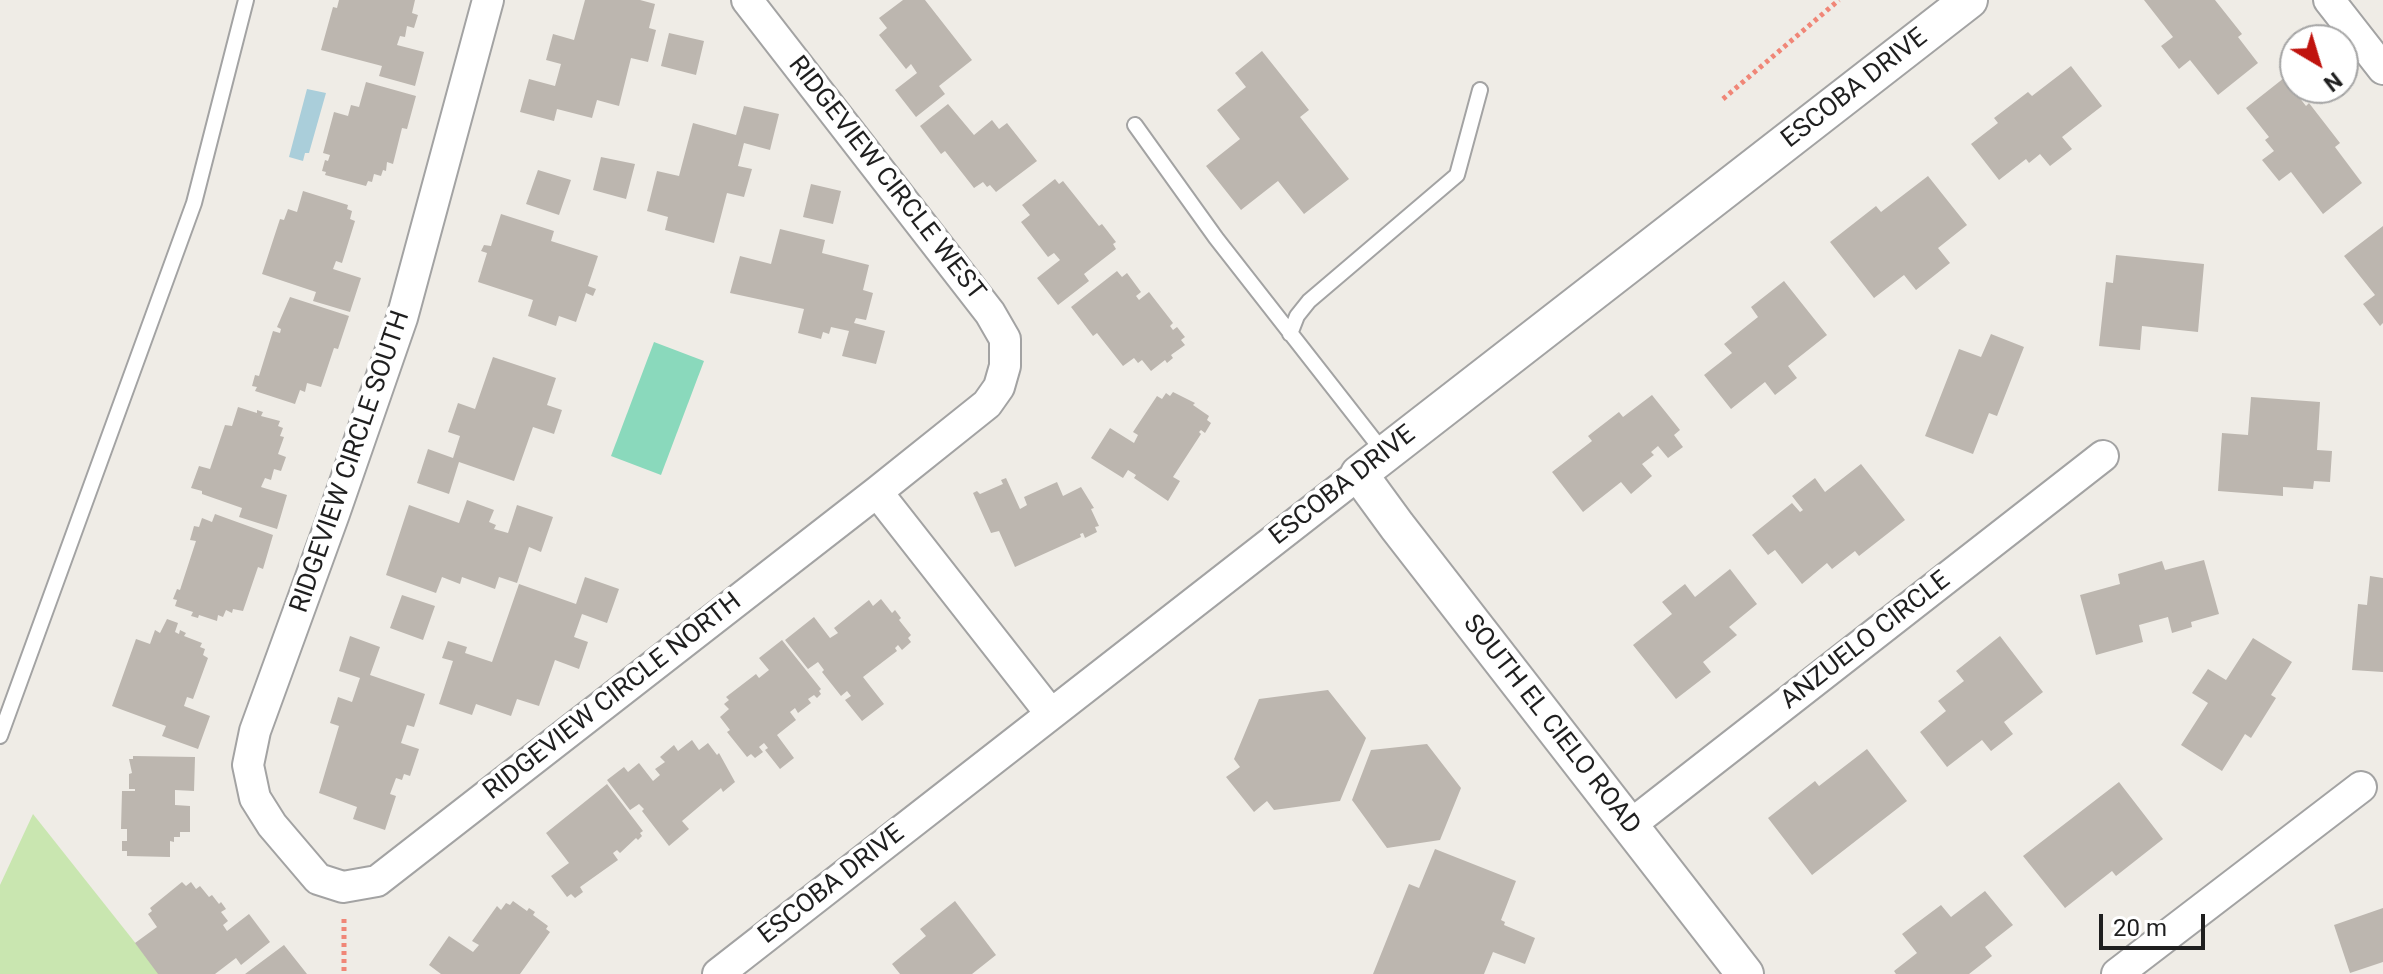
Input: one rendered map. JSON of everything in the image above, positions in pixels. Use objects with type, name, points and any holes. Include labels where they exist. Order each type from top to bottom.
[{"type":"street","name":"RIDGEVIEW CIRCLE SOUTH","points":[[343,887],[318,879],[272,825],[255,798],[248,765],[255,731],[402,318],[488,0]]},
{"type":"street","name":"RIDGEVIEW CIRCLE WEST","points":[[747,0],[990,313],[1005,339],[1005,366]]},
{"type":"street","name":"ESCOBA DRIVE","points":[[718,974],[1969,0]]},
{"type":"street","points":[[2329,0],[2383,69]]},
{"type":"street","name":"RIDGEVIEW CIRCLE NORTH","points":[[343,887],[377,881],[877,492],[987,404],[999,387],[1005,366]]},
{"type":"street","name":"ANZUELO CIRCLE","points":[[1629,826],[2103,456]]},
{"type":"street","name":"SOUTH EL CIELO ROAD","points":[[1372,464],[1629,826],[1745,974]]},
{"type":"street","points":[[877,492],[1051,714]]},
{"type":"street","points":[[2117,974],[2361,787]]},
{"type":"lane","points":[[0,736],[194,203],[246,0]]},
{"type":"lane","points":[[1290,334],[1297,316],[1309,301],[1457,175],[1480,90]]},
{"type":"lane","points":[[1135,125],[1290,334],[1372,464]]},
{"type":"path","points":[[1723,99],[1839,0]]},
{"type":"path","points":[[343,887],[344,974]]},
{"type":"green space","points":[[654,342],[704,361],[661,475],[611,456]]},
{"type":"green space","points":[[33,814],[160,974],[0,974],[0,885]]},
{"type":"water","points":[[307,89],[326,93],[309,153],[305,153],[303,161],[289,157]]},
{"type":"building","points":[[339,0],[415,0],[412,13],[418,15],[414,28],[407,26],[405,37],[400,36],[397,45],[424,52],[415,86],[379,76],[382,66],[321,50],[333,7],[337,8]]},
{"type":"building","points":[[585,0],[640,0],[655,4],[649,28],[656,30],[648,62],[631,58],[619,106],[597,100],[592,118],[557,109],[554,121],[520,112],[529,79],[555,86],[561,64],[546,60],[553,34],[574,40]]},
{"type":"building","points":[[903,0],[925,0],[972,60],[939,86],[945,94],[916,117],[895,90],[917,73],[911,64],[906,69],[879,35],[887,28],[879,18]]},
{"type":"building","points":[[2144,0],[2215,0],[2242,34],[2238,37],[2258,63],[2218,95],[2190,60],[2179,69],[2161,46],[2173,37]]},
{"type":"building","points":[[669,33],[704,41],[696,75],[661,66]]},
{"type":"building","points":[[1262,51],[1309,110],[1300,117],[1349,179],[1304,214],[1278,181],[1241,210],[1206,166],[1240,139],[1217,110],[1246,87],[1235,73]]},
{"type":"building","points":[[2071,66],[2102,106],[2062,137],[2072,149],[2050,166],[2040,154],[2029,163],[2026,159],[1999,180],[1971,144],[1998,123],[1994,118],[2028,92],[2032,96]]},
{"type":"building","points":[[366,82],[416,96],[407,129],[402,128],[393,164],[387,162],[386,171],[383,170],[381,176],[374,174],[372,182],[368,181],[366,186],[325,175],[326,172],[322,171],[330,155],[323,153],[334,112],[348,116],[351,105],[359,107]]},
{"type":"building","points":[[2279,82],[2279,104],[2310,104],[2340,143],[2335,147],[2362,183],[2323,214],[2291,172],[2279,181],[2262,160],[2274,151],[2265,140],[2269,137],[2246,108]]},
{"type":"building","points":[[948,104],[974,135],[992,120],[999,129],[1007,123],[1037,161],[996,192],[983,182],[974,188],[945,151],[941,154],[920,126]]},
{"type":"building","points":[[744,106],[779,114],[770,150],[744,143],[738,166],[752,169],[744,197],[727,193],[714,243],[665,230],[668,217],[647,211],[657,171],[679,176],[693,123],[736,135]]},
{"type":"building","points":[[601,157],[635,164],[626,199],[593,190]]},
{"type":"building","points":[[538,170],[571,180],[559,215],[526,204]]},
{"type":"building","points":[[1928,176],[1967,225],[1938,248],[1950,263],[1916,290],[1904,275],[1874,298],[1830,242],[1876,206],[1881,212]]},
{"type":"building","points":[[1055,179],[1059,184],[1063,181],[1116,242],[1113,244],[1116,249],[1084,274],[1089,281],[1058,305],[1037,278],[1060,260],[1054,253],[1048,257],[1021,222],[1030,215],[1022,205]]},
{"type":"building","points":[[811,184],[841,191],[833,224],[803,217]]},
{"type":"building","points":[[303,191],[348,205],[347,209],[352,211],[350,219],[355,221],[342,263],[336,261],[333,269],[361,278],[350,312],[313,301],[316,292],[262,274],[280,219],[284,220],[288,209],[297,212]]},
{"type":"building","points":[[501,214],[554,231],[551,241],[598,256],[588,286],[596,289],[593,296],[586,293],[576,322],[559,316],[556,326],[528,316],[533,300],[478,282],[487,253],[481,251],[484,245],[491,246]]},
{"type":"building","points":[[2383,226],[2383,323],[2380,326],[2363,304],[2375,295],[2344,256]]},
{"type":"building","points":[[780,229],[825,240],[822,253],[869,265],[863,290],[873,293],[866,320],[856,318],[854,323],[885,331],[876,364],[842,356],[849,331],[831,327],[829,334],[823,332],[821,339],[798,333],[804,309],[730,293],[740,256],[771,264]]},
{"type":"building","points":[[2116,255],[2204,264],[2198,332],[2142,326],[2140,350],[2099,346],[2106,282],[2113,283]]},
{"type":"building","points":[[1117,271],[1122,277],[1127,273],[1141,292],[1136,296],[1139,300],[1149,292],[1173,323],[1170,326],[1173,330],[1177,327],[1185,337],[1181,340],[1185,345],[1171,355],[1173,358],[1151,371],[1142,360],[1138,363],[1134,358],[1123,366],[1097,333],[1093,336],[1071,307]]},
{"type":"building","points":[[1784,281],[1827,335],[1788,366],[1797,378],[1775,395],[1765,382],[1731,409],[1704,375],[1732,353],[1724,344],[1758,317],[1751,307]]},
{"type":"building","points":[[290,297],[349,316],[321,387],[307,383],[305,392],[300,390],[295,404],[255,391],[257,387],[252,386],[255,375],[259,376],[273,331],[280,333],[281,329],[277,327]]},
{"type":"building","points":[[1991,334],[2024,347],[1997,416],[1989,413],[1973,454],[1925,436],[1959,349],[1981,357]]},
{"type":"building","points":[[493,357],[556,378],[547,405],[562,410],[554,434],[533,427],[514,481],[459,462],[449,494],[417,483],[428,449],[453,458],[460,436],[448,432],[458,403],[475,409]]},
{"type":"building","points":[[1173,392],[1195,403],[1193,405],[1209,416],[1207,420],[1211,423],[1205,433],[1199,432],[1201,434],[1173,477],[1180,481],[1168,501],[1134,478],[1136,475],[1128,470],[1123,478],[1091,458],[1110,428],[1134,443],[1138,435],[1133,432],[1157,396],[1162,399],[1166,393],[1170,396]]},
{"type":"building","points":[[1652,395],[1680,430],[1674,435],[1683,447],[1668,458],[1658,446],[1651,452],[1654,455],[1642,464],[1652,476],[1631,494],[1621,482],[1583,512],[1552,472],[1592,441],[1588,436],[1619,412],[1623,417]]},
{"type":"building","points":[[2251,397],[2320,402],[2317,450],[2332,451],[2330,482],[2314,481],[2313,489],[2283,487],[2283,496],[2218,491],[2222,433],[2248,435]]},
{"type":"building","points":[[238,407],[263,412],[261,416],[280,421],[278,426],[283,428],[280,436],[284,437],[278,454],[286,457],[281,471],[274,469],[271,480],[265,478],[261,487],[287,495],[277,529],[239,517],[242,508],[191,488],[199,466],[210,469],[225,425],[232,426]]},
{"type":"building","points":[[1861,464],[1905,520],[1859,556],[1855,551],[1832,569],[1827,563],[1802,584],[1775,550],[1768,555],[1752,535],[1792,503],[1800,512],[1803,510],[1792,496],[1815,478],[1825,492]]},
{"type":"building","points":[[1006,478],[1020,509],[1027,505],[1024,497],[1057,482],[1063,496],[1081,487],[1094,508],[1091,509],[1099,526],[1095,527],[1097,532],[1085,538],[1083,533],[1080,534],[1081,537],[1015,567],[999,531],[991,533],[973,493],[977,491],[980,494],[1003,484],[1001,480]]},
{"type":"building","points":[[467,500],[494,510],[489,522],[496,525],[494,529],[508,533],[517,505],[553,517],[541,552],[529,547],[517,583],[499,577],[495,589],[462,577],[460,584],[442,577],[436,593],[386,575],[409,505],[459,523]]},
{"type":"building","points":[[215,514],[273,535],[263,569],[258,567],[243,611],[233,609],[232,613],[226,610],[223,617],[218,615],[217,621],[199,615],[198,618],[191,616],[193,612],[175,606],[177,600],[173,599],[177,589],[180,590],[196,541],[190,540],[194,526],[199,527],[202,518],[212,522]]},
{"type":"building","points":[[2204,560],[2219,614],[2191,622],[2192,627],[2172,633],[2168,617],[2139,625],[2143,642],[2096,655],[2080,595],[2120,584],[2118,574],[2162,561],[2165,570]]},
{"type":"building","points":[[1730,569],[1757,604],[1729,627],[1737,635],[1703,662],[1711,672],[1676,699],[1633,645],[1672,614],[1662,602],[1685,584],[1695,597]]},
{"type":"building","points":[[2370,576],[2383,578],[2383,672],[2352,670],[2358,604],[2367,605]]},
{"type":"building","points":[[585,577],[619,589],[607,623],[582,614],[574,637],[588,642],[579,669],[555,660],[539,706],[517,699],[511,716],[476,704],[472,715],[439,704],[453,661],[442,658],[448,641],[467,647],[465,653],[492,662],[519,584],[576,604]]},
{"type":"building","points":[[402,595],[435,606],[423,640],[390,628]]},
{"type":"building","points":[[881,599],[892,613],[895,610],[901,618],[899,620],[911,635],[908,638],[911,642],[902,650],[898,645],[895,648],[897,651],[863,677],[884,704],[862,721],[845,700],[851,696],[847,691],[841,696],[818,662],[808,669],[785,640],[814,617],[830,638],[838,633],[834,628],[869,600],[873,606]]},
{"type":"building","points":[[167,619],[178,623],[175,632],[179,634],[180,630],[186,633],[184,636],[202,643],[200,647],[205,649],[203,655],[208,658],[193,699],[187,697],[184,706],[210,716],[198,749],[162,736],[166,726],[112,706],[136,639],[150,644],[155,630],[160,633]]},
{"type":"building","points":[[350,636],[380,647],[370,675],[425,694],[414,727],[407,725],[401,743],[419,749],[410,776],[404,774],[402,780],[396,778],[390,794],[396,796],[385,830],[353,819],[357,807],[319,793],[339,726],[330,723],[338,697],[352,702],[360,678],[339,671]]},
{"type":"building","points":[[2000,636],[2043,692],[2004,722],[2013,734],[1991,751],[1982,740],[1947,767],[1920,732],[1946,711],[1938,701],[1964,681],[1956,671]]},
{"type":"building","points":[[2253,638],[2292,662],[2271,695],[2276,698],[2251,738],[2245,734],[2222,771],[2181,745],[2208,703],[2192,693],[2208,669],[2226,680]]},
{"type":"building","points":[[782,640],[821,689],[821,694],[808,699],[811,703],[798,713],[795,708],[790,712],[796,720],[777,735],[794,758],[780,769],[765,750],[768,748],[764,743],[759,747],[763,752],[755,758],[751,754],[747,757],[727,732],[730,730],[720,717],[729,709],[724,704],[729,700],[726,697],[756,674],[759,678],[769,670],[759,658]]},
{"type":"building","points":[[1328,690],[1366,738],[1340,801],[1274,810],[1267,801],[1254,812],[1226,777],[1240,767],[1234,759],[1259,699]]},
{"type":"building","points":[[692,740],[699,750],[708,743],[717,755],[719,753],[735,782],[723,792],[721,788],[682,821],[689,829],[669,846],[642,811],[644,809],[639,804],[630,810],[607,780],[624,767],[628,772],[639,763],[653,781],[660,775],[655,769],[665,762],[660,757],[674,745],[678,751]]},
{"type":"building","points":[[1427,744],[1461,788],[1440,840],[1387,848],[1352,800],[1371,750]]},
{"type":"building","points":[[1867,749],[1907,801],[1812,875],[1768,818],[1815,781],[1819,786]]},
{"type":"building","points":[[133,756],[195,757],[194,791],[175,790],[175,805],[190,806],[190,832],[180,832],[180,837],[174,837],[174,842],[170,841],[170,857],[127,856],[127,851],[122,851],[122,841],[127,841],[127,829],[121,829],[122,791],[135,791],[129,789],[129,774],[132,773],[129,759]]},
{"type":"building","points":[[2119,782],[2163,839],[2116,876],[2112,871],[2065,908],[2023,856]]},
{"type":"building","points":[[607,784],[643,831],[640,833],[642,836],[620,853],[617,850],[613,853],[618,860],[580,887],[583,892],[575,898],[571,894],[567,897],[551,876],[569,863],[546,833]]},
{"type":"building","points":[[1435,849],[1516,881],[1501,920],[1505,922],[1504,925],[1535,938],[1525,964],[1493,952],[1484,974],[1373,974],[1409,884],[1419,888]]},
{"type":"building","points":[[182,882],[186,886],[191,882],[196,889],[200,886],[209,897],[212,895],[219,904],[221,902],[226,909],[221,912],[228,921],[223,925],[227,931],[249,914],[270,942],[241,965],[236,958],[215,974],[158,974],[135,943],[157,927],[148,914],[152,911],[150,908]]},
{"type":"building","points":[[1985,891],[2013,925],[1985,947],[1992,956],[1969,974],[1896,974],[1894,971],[1917,953],[1902,934],[1941,905],[1951,917]]},
{"type":"building","points":[[513,901],[527,911],[529,908],[535,912],[533,915],[548,926],[546,929],[550,932],[520,974],[441,974],[429,965],[449,936],[473,952],[479,945],[472,941],[497,906],[501,910],[506,903],[510,905]]},
{"type":"building","points":[[955,901],[996,955],[972,974],[900,974],[892,964],[926,936],[920,929]]},
{"type":"building","points":[[2383,908],[2383,962],[2350,973],[2334,925]]},
{"type":"building","points":[[284,945],[307,974],[245,974]]}]
